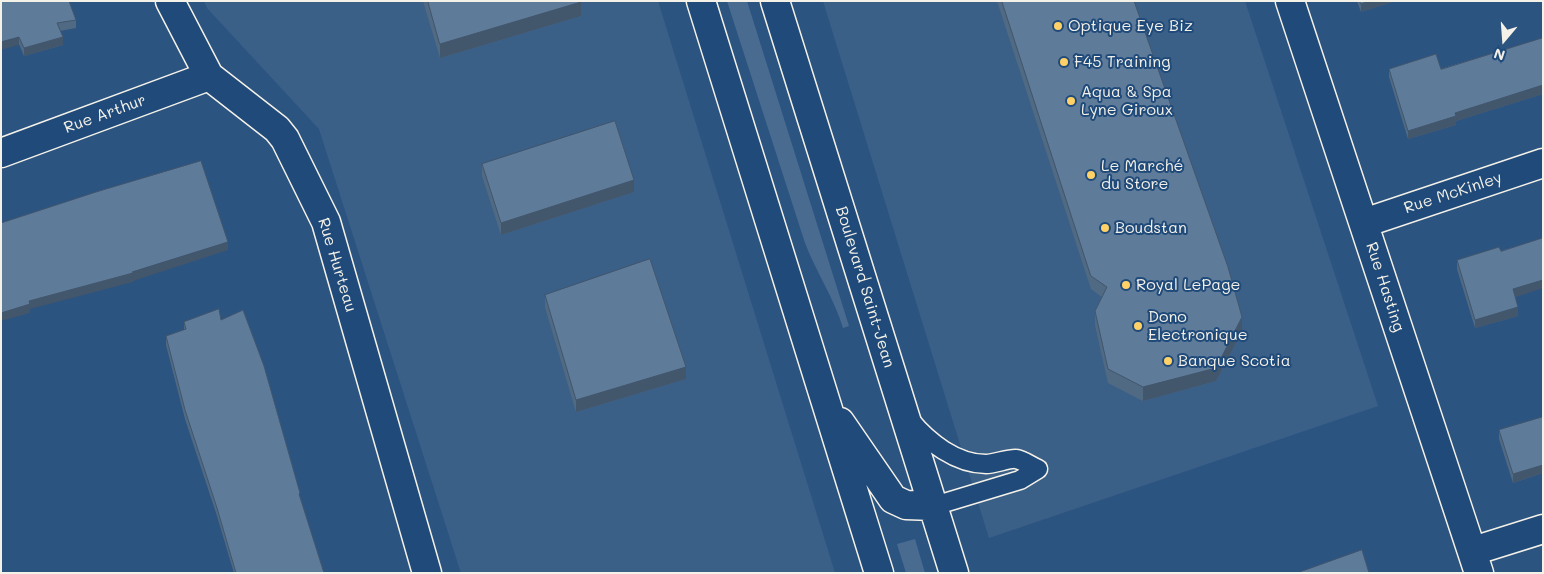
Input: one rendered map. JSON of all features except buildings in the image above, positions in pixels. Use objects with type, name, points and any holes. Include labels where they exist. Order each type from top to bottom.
[{"type":"street","name":"Rue Hurteau","points":[[170,1],[209,76],[281,134],[326,222],[427,573]]},
{"type":"street","points":[[700,1],[879,573]]},
{"type":"street","name":"Boulevard Saint-Jean","points":[[775,1],[954,573]]},
{"type":"street","name":"Rue Hasting","points":[[1290,1],[1476,562]]},
{"type":"street","name":"Rue Arthur","points":[[1,153],[209,76]]},
{"type":"street","name":"Rue McKinley","points":[[1364,223],[1543,163]]},
{"type":"street","points":[[826,402],[893,498],[906,505],[934,506]]},
{"type":"street","points":[[1476,562],[1543,529]]},
{"type":"lane","points":[[904,412],[928,439],[961,459],[983,464],[993,464],[1015,459],[1038,469],[1020,480],[934,506]]},
{"type":"shaded area","points":[[204,1],[658,1],[835,573],[461,573],[319,129],[207,8]]},
{"type":"shaded area","points":[[727,1],[747,1],[849,326],[843,328],[835,306],[805,243]]},
{"type":"shaded area","points":[[823,1],[1245,1],[1378,406],[989,538]]},
{"type":"shaded area","points":[[915,539],[925,573],[906,573],[897,544]]},
{"type":"place","name":"Optique Eye Biz","points":[[1058,26]]},
{"type":"place","name":"F45 Training","points":[[1064,62]]},
{"type":"place","name":"Aqua & Spa Lyne Giroux","points":[[1071,101]]},
{"type":"place","name":"Le Marché du Store","points":[[1091,175]]},
{"type":"place","name":"Boudstan","points":[[1105,228]]},
{"type":"place","name":"Royal LePage","points":[[1126,285]]},
{"type":"place","name":"Dono Electronique","points":[[1138,326]]},
{"type":"place","name":"Banque Scotia","points":[[1168,361]]}]
